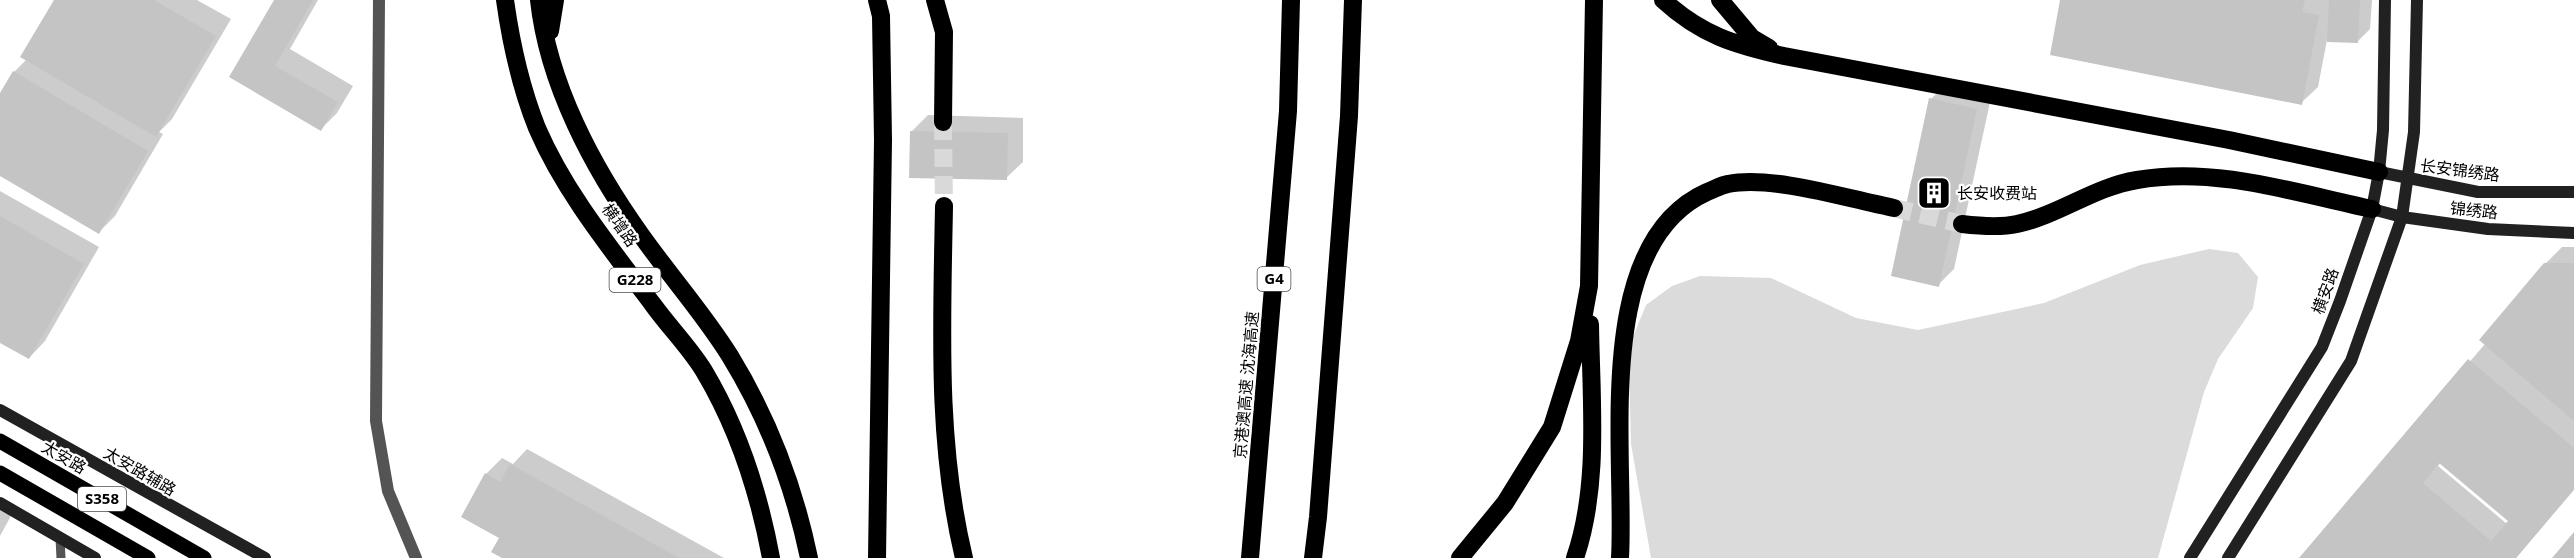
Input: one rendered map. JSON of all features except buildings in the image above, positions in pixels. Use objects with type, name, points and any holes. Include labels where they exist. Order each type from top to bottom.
[{"type":"highway","name":"横增路","points":[[505,0],[518,69],[537,128],[567,184],[657,311],[703,369],[729,420],[755,488],[771,558]]},
{"type":"highway","name":"横增路","points":[[539,0],[548,47],[568,107],[597,164],[639,233],[728,354],[759,406],[786,475],[809,558]]},
{"type":"highway","points":[[548,47],[555,0]]},
{"type":"highway","points":[[877,0],[881,16],[883,140],[878,558]]},
{"type":"highway","points":[[935,0],[944,32]]},
{"type":"highway","points":[[943,122],[944,32],[950,0]]},
{"type":"highway","name":"京港澳高速 沈海高速","points":[[1250,558],[1288,111],[1291,0]]},
{"type":"highway","points":[[1313,558],[1349,116],[1353,0]]},
{"type":"highway","points":[[1578,554],[1591,460],[1589,286],[1594,0]]},
{"type":"highway","points":[[1663,0],[1704,31],[1732,44],[1784,57],[2229,140],[2379,172]]},
{"type":"highway","points":[[1720,0],[1752,38],[1784,57]]},
{"type":"highway","points":[[1962,224],[2016,224],[2054,212],[2103,189],[2137,180],[2188,177],[2237,180],[2372,209]]},
{"type":"highway","points":[[1620,558],[1621,363],[1630,297],[1643,258],[1662,225],[1690,200],[1727,184],[1760,182],[1894,208]]},
{"type":"highway","points":[[944,206],[943,416],[948,475],[957,532],[964,558]]},
{"type":"highway","points":[[1460,558],[1505,503],[1552,427],[1579,341],[1589,286]]},
{"type":"main road","name":"横安路","points":[[2195,556],[2322,347],[2372,209],[2379,172],[2383,130],[2385,0]]},
{"type":"main road","points":[[2228,558],[2351,361],[2402,217],[2414,132],[2417,0]]},
{"type":"main road","name":"长安锦绣路","points":[[2379,172],[2409,180],[2478,192],[2574,192]]},
{"type":"main road","name":"锦绣路","points":[[2372,209],[2402,217],[2488,229],[2574,233]]},
{"type":"main road","name":"太安路辅路","points":[[0,410],[265,558]]},
{"type":"main road","name":"太安路","points":[[0,441],[204,558]]},
{"type":"main road","name":"S358","points":[[0,473],[148,558]]},
{"type":"main road","points":[[0,503],[95,558]]},
{"type":"street","points":[[379,0],[376,421],[388,491],[416,558]]},
{"type":"lane","points":[[60,538],[61,558]]},
{"type":"shaded area","points":[[2209,249],[2238,253],[2258,277],[2253,308],[2218,359],[2204,392],[2158,558],[1651,558],[1631,444],[1629,370],[1633,337],[1646,305],[1672,286],[1700,276],[1771,278],[1856,318],[1918,330],[2044,303],[2140,265]]},
{"type":"tunnel","points":[[943,122],[944,206]]},
{"type":"tunnel","points":[[1894,208],[1962,224]]},
{"type":"place","name":"长安收费站","points":[[1934,193]]}]
